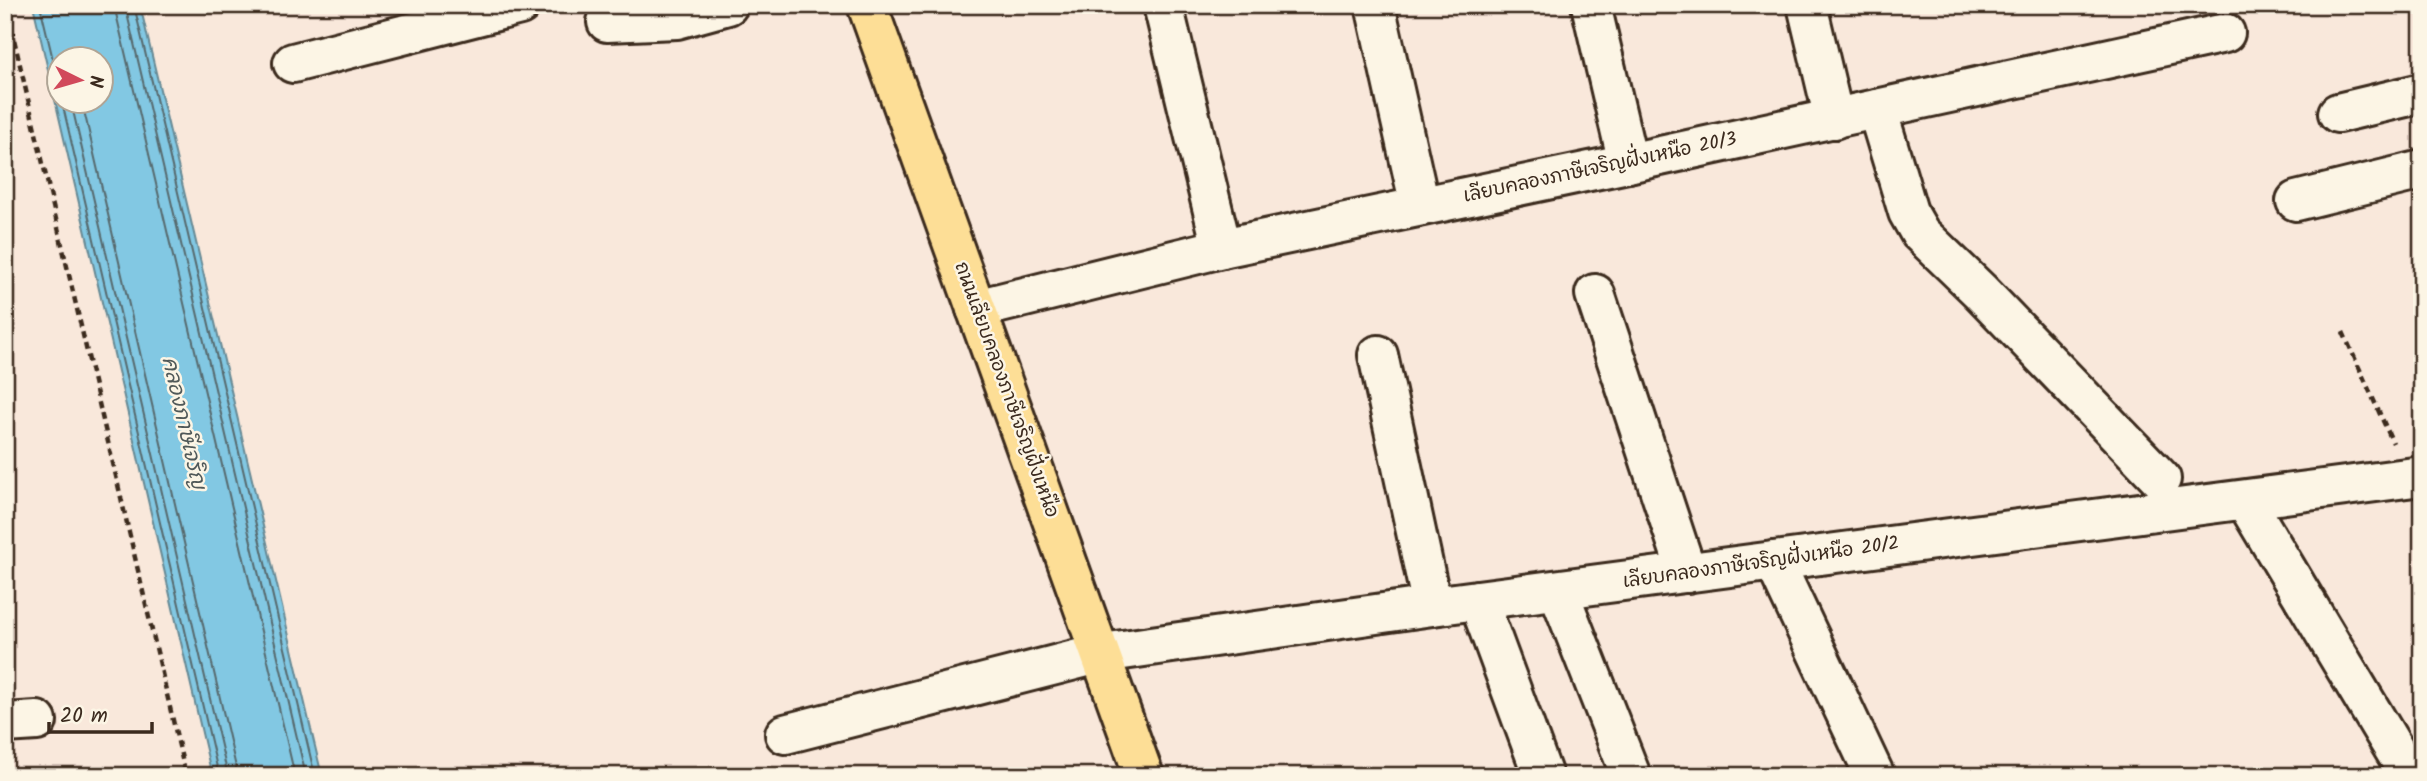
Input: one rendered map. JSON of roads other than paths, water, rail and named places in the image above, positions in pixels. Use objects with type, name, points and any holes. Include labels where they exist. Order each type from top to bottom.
[{"type":"main road","name":"ถนนเลียบคลองภาษีเจริญฝั่งเหนือ","points":[[867,5],[1144,776]]},
{"type":"street","points":[[293,63],[520,5]]},
{"type":"street","points":[[607,22],[677,19],[728,5]]},
{"type":"street","points":[[1163,5],[1222,248]]},
{"type":"street","points":[[1375,5],[1420,206]]},
{"type":"street","points":[[1591,5],[1628,163]]},
{"type":"street","points":[[1807,5],[1834,119]]},
{"type":"street","name":"เลียบคลองภาษีเจริญฝั่งเหนือ 20/3","points":[[976,309],[1222,248],[1834,119],[2225,33]]},
{"type":"street","points":[[2338,113],[2422,93]]},
{"type":"street","points":[[1877,109],[1908,212],[1920,233],[1980,290],[2161,479]]},
{"type":"street","points":[[2296,201],[2422,170]]},
{"type":"street","points":[[1595,294],[1687,573]]},
{"type":"street","points":[[1378,355],[1432,606]]},
{"type":"street","name":"เลียบคลองภาษีเจริญฝั่งเหนือ 20/2","points":[[785,734],[1102,653],[1432,606],[2415,477]]},
{"type":"street","points":[[2245,499],[2410,776]]},
{"type":"street","points":[[1774,561],[1875,776]]},
{"type":"street","points":[[1558,590],[1632,776]]},
{"type":"street","points":[[1478,600],[1543,776]]},
{"type":"water","name":"คลองภาษีเจริญ","points":[[33,5],[140,5],[322,776],[212,776],[59,116],[116,116],[116,46],[46,46],[46,61]]}]
